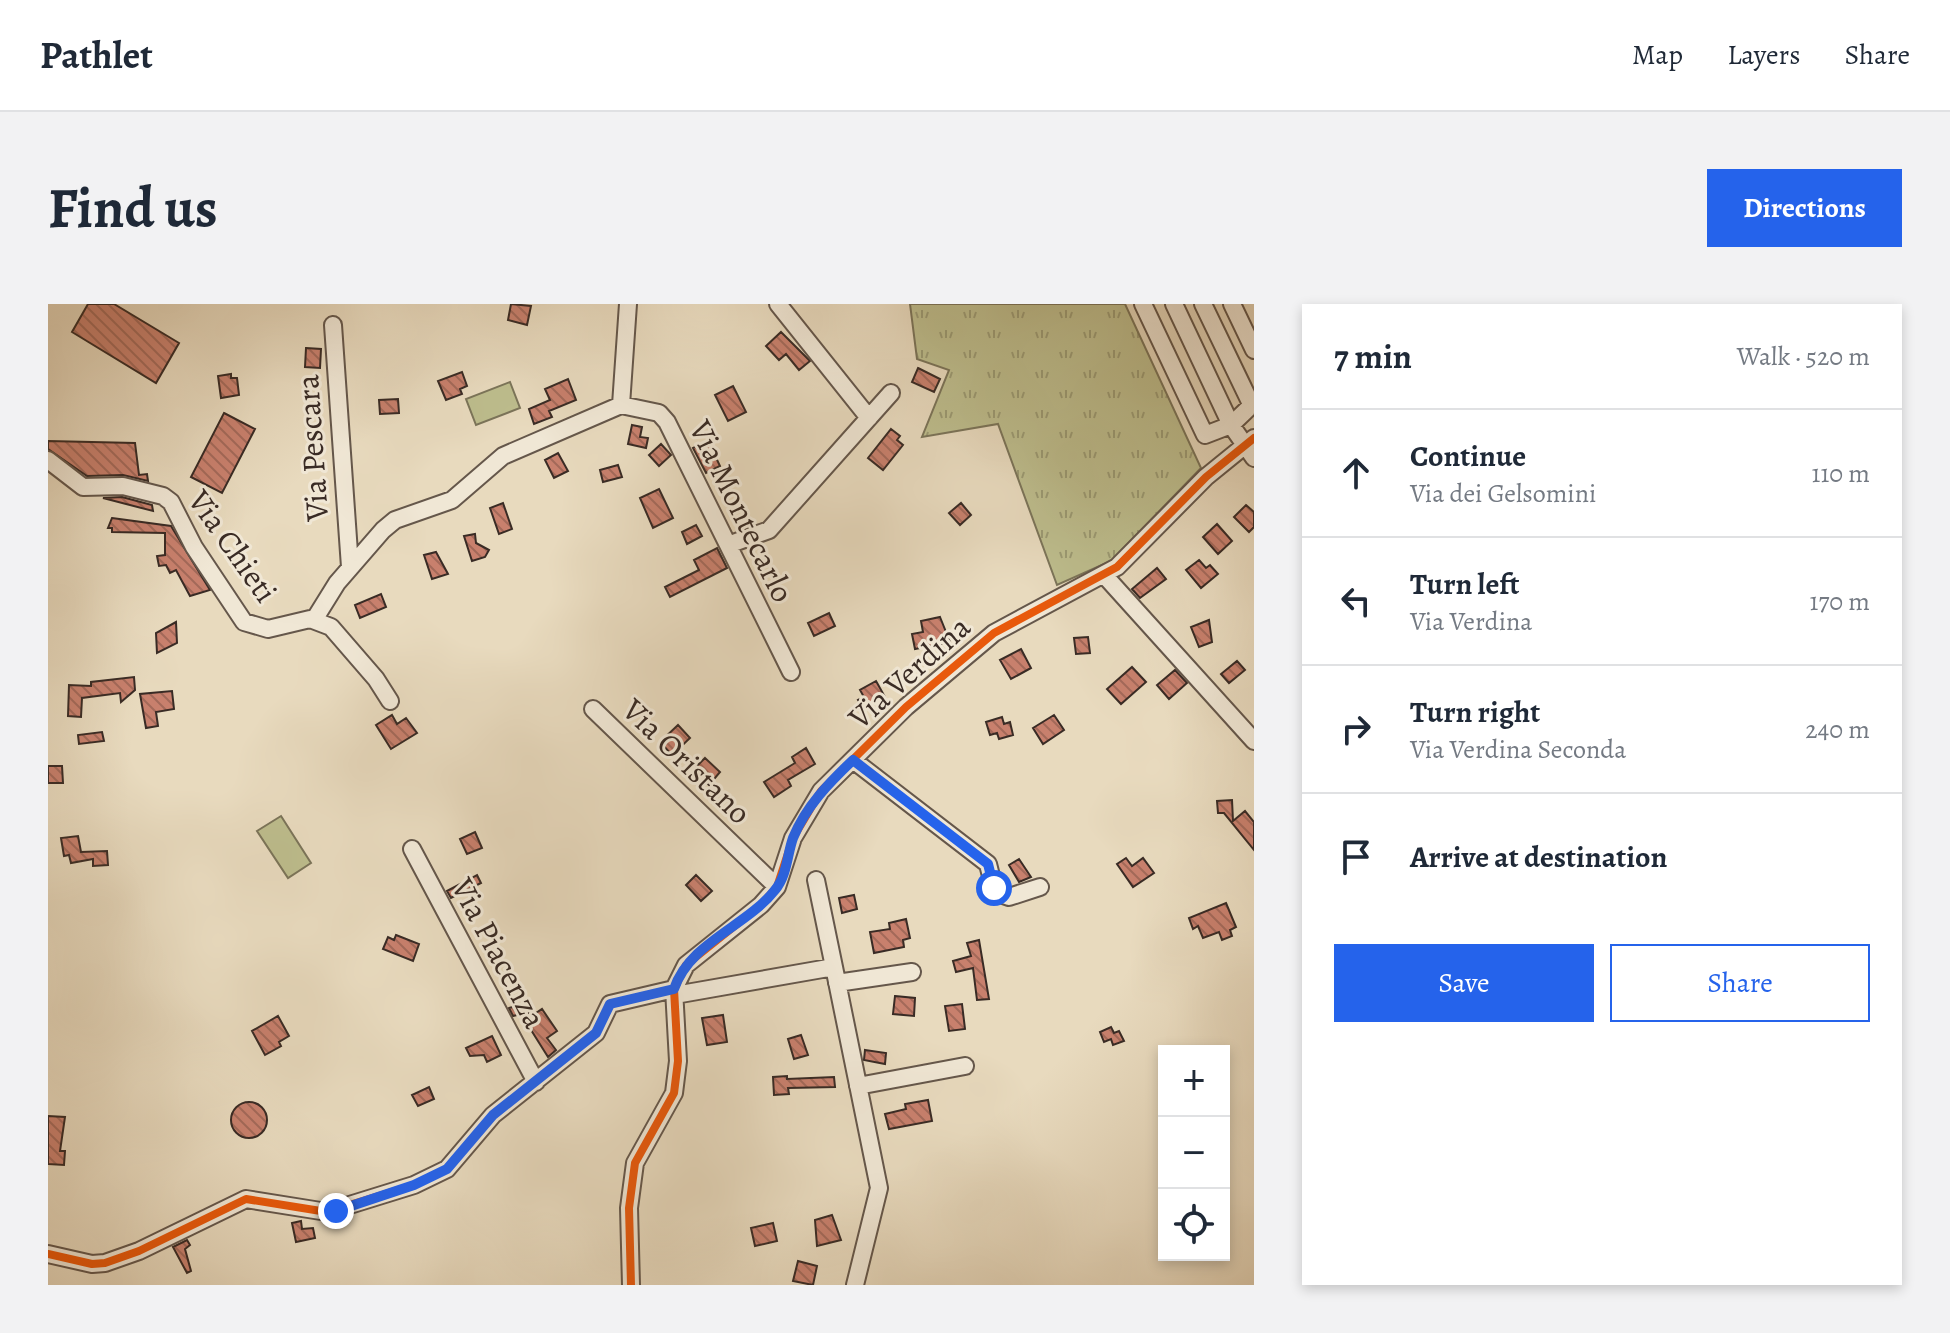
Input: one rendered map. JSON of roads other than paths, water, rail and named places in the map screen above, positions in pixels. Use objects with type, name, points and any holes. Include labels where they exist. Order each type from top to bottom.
[{"type":"street","points":[[314,620],[350,567],[395,520],[452,500],[503,456],[621,405],[628,304]]},
{"type":"street","points":[[778,304],[869,418]]},
{"type":"street","points":[[1143,304],[1205,435],[1231,425],[1253,404],[1203,304]]},
{"type":"street","points":[[1174,304],[1231,425],[1251,448]]},
{"type":"street","points":[[1232,304],[1254,350]]},
{"type":"street","name":"Via Pescara","points":[[333,325],[350,567]]},
{"type":"street","points":[[728,545],[769,530],[891,393]]},
{"type":"street","name":"Via Montecarlo","points":[[621,405],[659,413],[667,422],[791,672]]},
{"type":"street","name":"Via Verdina","points":[[675,992],[686,965],[761,905],[777,887],[793,838],[821,791],[906,707],[994,633],[1105,576],[1206,477],[1251,448]]},
{"type":"street","name":"Via Chieti","points":[[48,460],[83,487],[123,486],[171,502],[194,547],[244,622],[268,629],[295,621],[314,620],[341,636],[390,701]]},
{"type":"street","points":[[1105,576],[1254,741]]},
{"type":"street","name":"Via Oristano","points":[[593,709],[777,887]]},
{"type":"street","points":[[853,760],[988,864],[995,892],[1009,897],[1040,887]]},
{"type":"street","name":"Via Piacenza","points":[[412,849],[536,1082]]},
{"type":"street","points":[[816,880],[879,1188],[855,1285]]},
{"type":"street","points":[[48,1254],[92,1264],[105,1263],[139,1251],[246,1199],[327,1212],[414,1185],[447,1169],[493,1115],[596,1033],[610,1004],[675,992],[835,975],[912,972]]},
{"type":"street","points":[[631,1285],[629,1208],[635,1163],[674,1093],[678,1061],[675,992]]},
{"type":"street","points":[[858,1086],[965,1066]]}]
